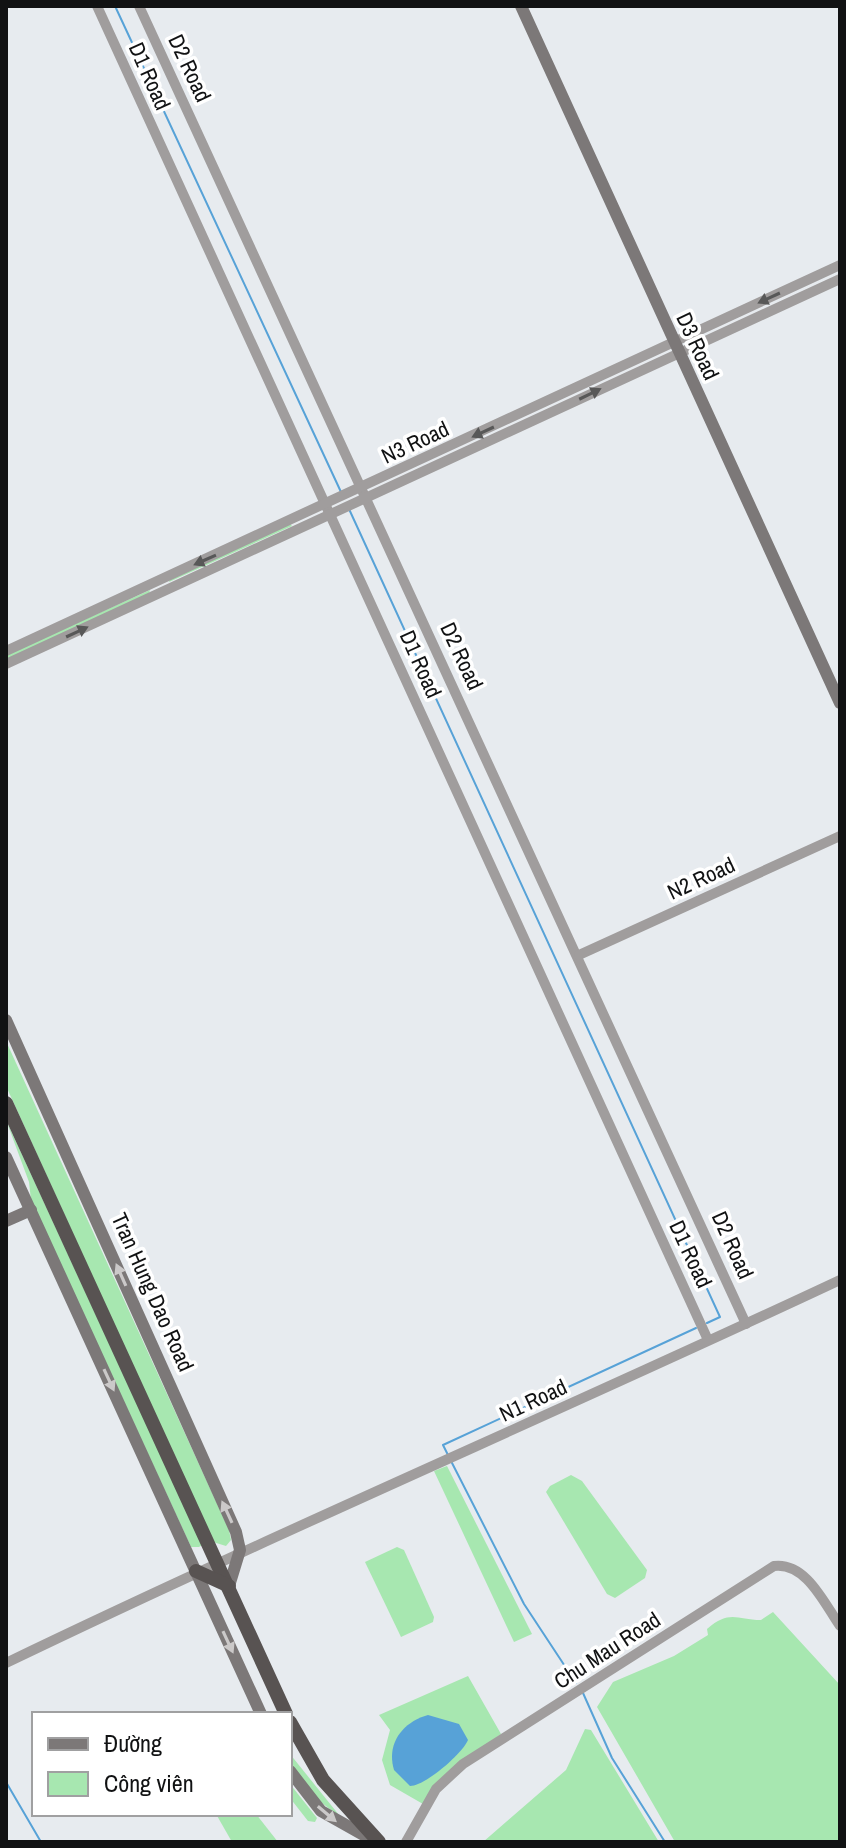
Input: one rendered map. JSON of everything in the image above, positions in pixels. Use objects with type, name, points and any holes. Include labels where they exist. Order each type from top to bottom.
[{"type":"highway","points":[[6,1103],[285,1712]]},
{"type":"highway","points":[[196,1571],[229,1586]]},
{"type":"highway","points":[[292,1726],[323,1780],[377,1842]]},
{"type":"main road","name":"D3 Road","points":[[521,6],[840,703]]},
{"type":"main road","name":"Tran Hung Dao Road","points":[[6,1020],[236,1532],[240,1550]]},
{"type":"main road","points":[[6,1157],[260,1712]]},
{"type":"main road","points":[[6,1221],[31,1210]]},
{"type":"main road","points":[[229,1586],[240,1550]]},
{"type":"main road","points":[[292,1774],[321,1811],[377,1842]]},
{"type":"street","name":"D1 Road","points":[[97,6],[196,228],[332,508],[708,1340]]},
{"type":"street","name":"D2 Road","points":[[139,6],[362,494],[579,955],[746,1324]]},
{"type":"street","name":"N3 Road","points":[[362,494],[524,427],[840,265]]},
{"type":"street","name":"N3 Road","points":[[6,664],[362,494],[519,415],[840,279]]},
{"type":"street","points":[[519,415],[524,427]]},
{"type":"street","name":"N3 Road","points":[[6,651],[332,508]]},
{"type":"street","name":"N2 Road","points":[[579,955],[840,836]]},
{"type":"street","name":"N1 Road","points":[[6,1663],[240,1550],[466,1453],[840,1280]]},
{"type":"street","name":"Chu Mau Road","points":[[406,1842],[436,1789],[463,1764],[774,1566],[785,1565],[805,1577],[840,1626]]},
{"type":"green space","points":[[290,524],[292,526],[169,582],[170,579]]},
{"type":"green space","points":[[150,590],[149,594],[6,660],[6,655]]},
{"type":"green space","points":[[6,1041],[229,1530],[231,1540],[226,1546],[213,1542],[6,1086]]},
{"type":"green space","points":[[6,1120],[202,1545],[199,1547],[191,1547],[31,1200],[29,1182]]},
{"type":"green space","points":[[447,1466],[532,1634],[514,1642],[434,1471]]},
{"type":"green space","points":[[571,1475],[582,1481],[647,1570],[645,1578],[615,1598],[607,1594],[546,1492],[550,1486]]},
{"type":"green space","points":[[397,1547],[404,1550],[434,1617],[433,1622],[401,1637],[365,1562]]},
{"type":"green space","points":[[773,1612],[840,1685],[840,1842],[675,1842],[597,1707],[613,1682],[674,1656],[708,1635],[707,1629],[722,1619],[761,1620]]},
{"type":"green space","points":[[468,1676],[501,1734],[459,1765],[423,1804],[390,1785],[382,1760],[390,1730],[379,1715]]},
{"type":"green space","points":[[585,1729],[591,1730],[659,1842],[483,1842],[566,1770]]},
{"type":"green space","points":[[292,1756],[339,1815],[316,1797],[295,1771]]},
{"type":"green space","points":[[292,1787],[317,1818],[315,1822],[308,1821],[292,1801]]},
{"type":"green space","points":[[217,1816],[258,1816],[278,1842],[232,1842]]},
{"type":"water","points":[[428,1715],[459,1724],[468,1740],[442,1768],[425,1781],[410,1786],[394,1770],[392,1751],[404,1728]]},
{"type":"waterway","points":[[115,6],[341,492]]},
{"type":"waterway","points":[[349,509],[720,1317],[707,1323]]},
{"type":"waterway","points":[[448,1455],[443,1445],[696,1328]]},
{"type":"waterway","points":[[451,1461],[524,1604],[576,1683]]},
{"type":"waterway","points":[[583,1693],[612,1758],[665,1842]]},
{"type":"waterway","points":[[6,1782],[41,1842]]}]
